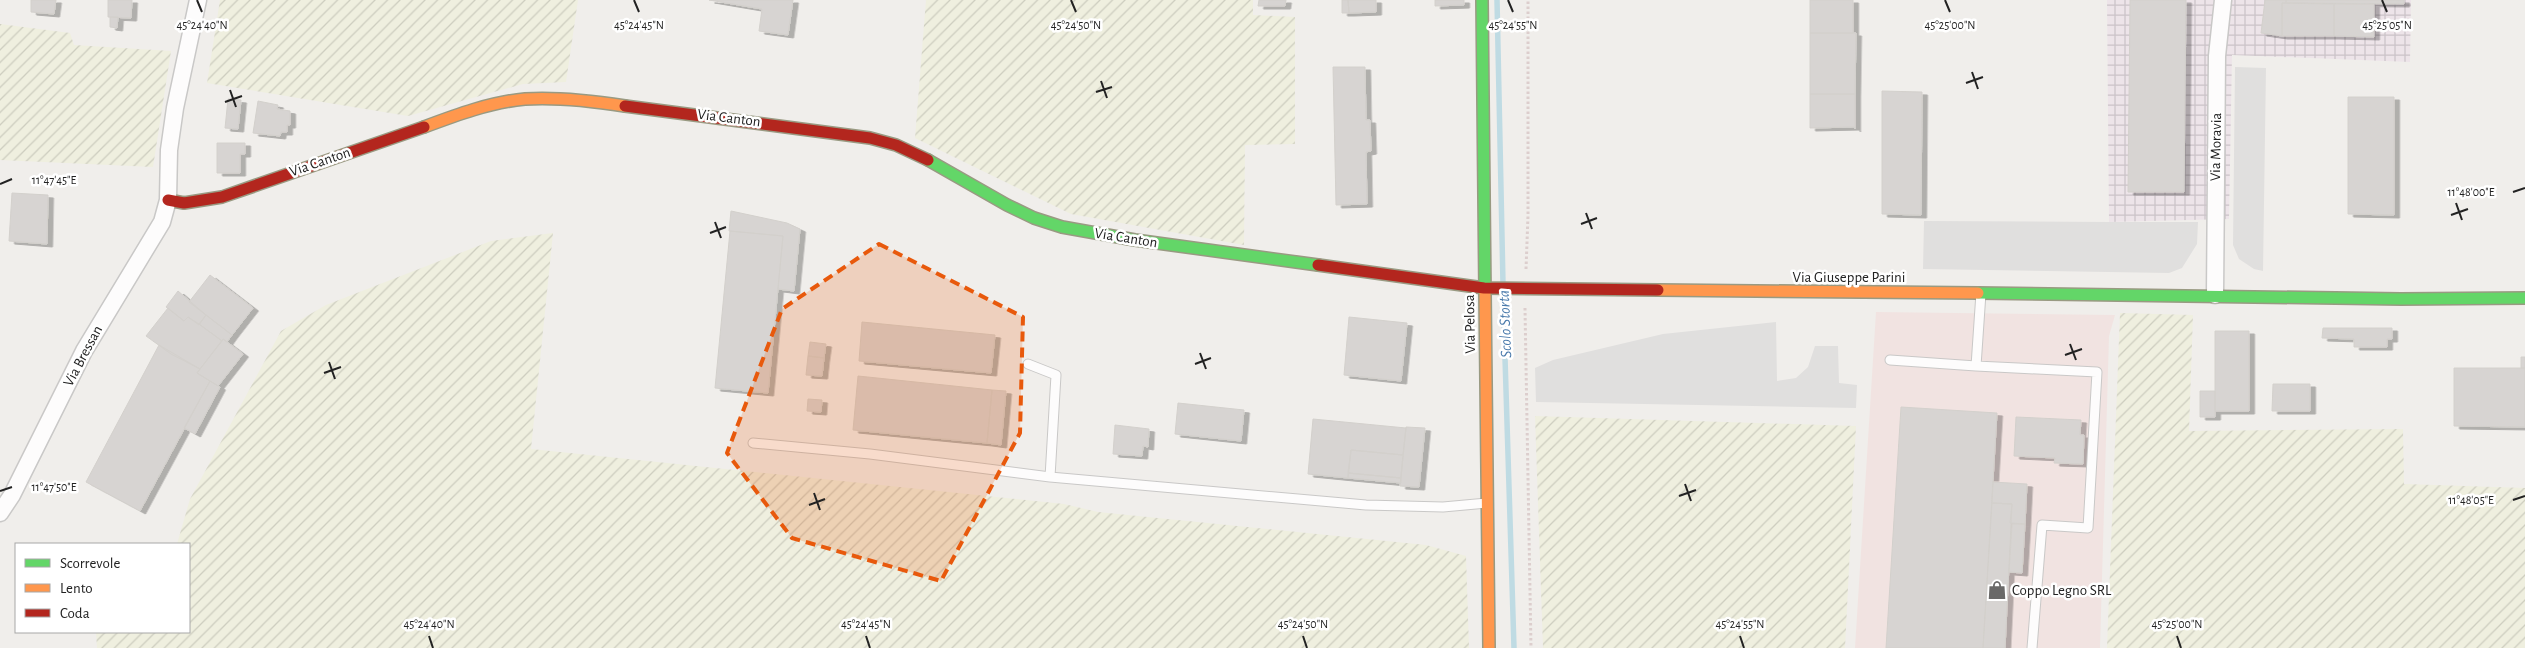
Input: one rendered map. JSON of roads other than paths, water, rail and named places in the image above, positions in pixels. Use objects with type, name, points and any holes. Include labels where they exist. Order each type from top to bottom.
[{"type":"street","points":[[168,200],[169,150],[175,108],[198,0]]},
{"type":"street","name":"Via Pelosa","points":[[1482,0],[1488,288],[1489,648]]},
{"type":"street","name":"Via Moravia","points":[[2215,294],[2217,56],[2223,0]]},
{"type":"street","name":"Via Canton","points":[[168,200],[184,203],[222,197],[454,116],[506,102],[525,99],[552,99],[597,102],[870,138],[896,145],[919,155],[1007,205],[1034,218],[1062,227],[1135,240],[1488,288]]},
{"type":"street","name":"Via Bressan","points":[[0,513],[12,495],[84,351],[162,222],[168,200]]},
{"type":"street","name":"Via Giuseppe Parini","points":[[1488,288],[2215,294],[2401,299],[2525,298]]},
{"type":"lane","points":[[1976,366],[1981,293]]},
{"type":"lane","points":[[1890,360],[2097,372],[2088,528],[2042,526],[2032,648]]},
{"type":"lane","points":[[1028,364],[1056,375],[1050,477]]},
{"type":"lane","points":[[753,443],[870,454],[1050,477],[1366,505],[1443,507],[1488,503]]},
{"type":"waterway","name":"Scolo Storta","points":[[1497,0],[1503,284]]},
{"type":"waterway","name":"Scolo Storta","points":[[1503,293],[1514,648]]},
{"type":"place","name":"Coppo Legno SRL","points":[[1997,590]]}]
